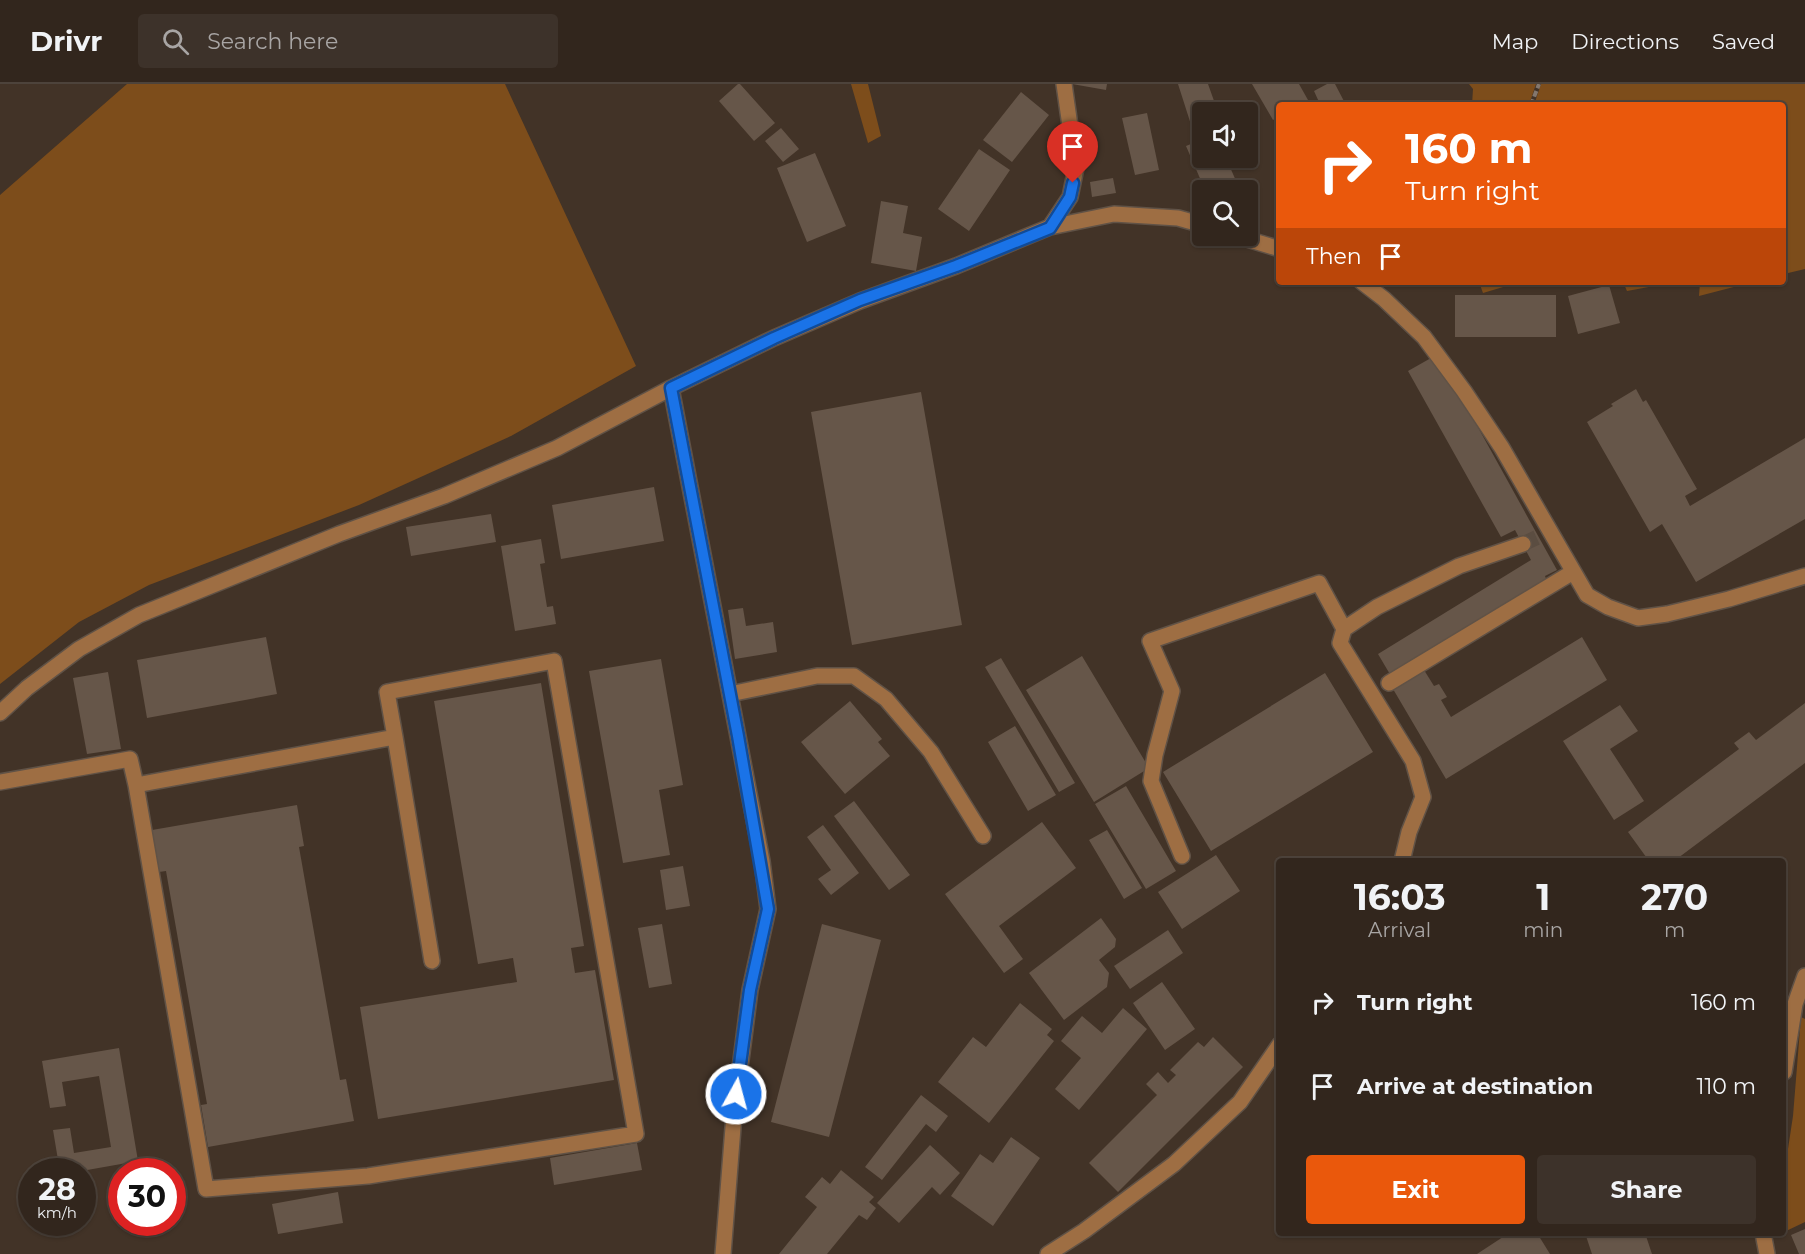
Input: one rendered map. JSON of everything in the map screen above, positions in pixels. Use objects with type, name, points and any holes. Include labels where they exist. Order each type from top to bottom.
[{"type":"street","points":[[1050,228],[1070,197],[1076,168],[1064,84]]},
{"type":"street","points":[[0,713],[27,688],[79,649],[139,615],[339,534],[444,496],[557,448],[671,388],[774,338],[860,300],[956,266],[1050,228],[1114,214],[1178,218],[1192,222]]},
{"type":"street","points":[[1258,242],[1276,248]]},
{"type":"street","points":[[1366,285],[1424,337],[1464,391],[1502,448],[1543,534],[1573,572],[1587,595],[1608,607],[1638,618],[1667,614],[1729,599],[1805,576]]},
{"type":"street","points":[[671,388],[760,850],[768,909],[750,990],[734,1115],[723,1254]]},
{"type":"street","points":[[1403,858],[1408,832],[1423,797],[1413,761],[1340,643],[1344,629],[1377,607],[1459,566],[1522,544]]},
{"type":"street","points":[[1389,683],[1573,572]]},
{"type":"street","points":[[1182,856],[1150,781],[1172,692],[1150,640],[1319,583],[1344,629]]},
{"type":"street","points":[[0,782],[130,759],[206,1190],[368,1176],[636,1134],[554,661],[387,692],[432,961]]},
{"type":"street","points":[[730,694],[817,676],[854,676],[886,699],[931,752],[983,836]]},
{"type":"street","points":[[135,785],[395,737]]},
{"type":"street","points":[[1786,1058],[1794,1004],[1805,976]]},
{"type":"street","points":[[1047,1254],[1083,1232],[1174,1164],[1240,1102],[1276,1050]]},
{"type":"street","points":[[1764,1236],[1767,1254]]},
{"type":"path","points":[[1532,102],[1539,84]]},
{"type":"shaded area","points":[[127,84],[505,84],[636,366],[511,436],[359,505],[149,585],[79,622],[0,684],[0,195]]},
{"type":"shaded area","points":[[851,84],[868,84],[881,136],[868,143]]},
{"type":"shaded area","points":[[1469,84],[1536,84],[1530,102],[1472,102],[1473,89]]},
{"type":"shaded area","points":[[1541,84],[1805,84],[1805,269],[1786,274],[1786,102],[1535,102]]},
{"type":"shaded area","points":[[1480,285],[1510,285],[1483,293]]},
{"type":"shaded area","points":[[1624,285],[1660,285],[1627,291]]},
{"type":"shaded area","points":[[1700,285],[1741,285],[1699,296]]},
{"type":"shaded area","points":[[1801,1017],[1805,1019],[1805,1222],[1786,1231],[1786,1162],[1793,1116]]},
{"type":"building","points":[[738,84],[775,123],[754,141],[719,101]]},
{"type":"building","points":[[1072,84],[1107,84],[1106,90]]},
{"type":"building","points":[[1178,84],[1208,84],[1214,102],[1192,102],[1192,128]]},
{"type":"building","points":[[1252,84],[1299,84],[1308,100],[1276,102],[1276,118],[1273,120]]},
{"type":"building","points":[[1327,84],[1335,84],[1344,102],[1319,102],[1314,91]]},
{"type":"building","points":[[1021,92],[1049,115],[1012,162],[983,140]]},
{"type":"building","points":[[1147,113],[1159,170],[1135,175],[1122,118]]},
{"type":"building","points":[[781,128],[799,149],[783,162],[765,141]]},
{"type":"building","points":[[1192,144],[1192,160],[1186,146]]},
{"type":"building","points":[[979,149],[1010,170],[969,231],[938,209]]},
{"type":"building","points":[[815,153],[846,226],[807,242],[777,168]]},
{"type":"building","points":[[1196,168],[1230,168],[1236,180],[1201,180]]},
{"type":"building","points":[[1113,178],[1116,193],[1092,197],[1090,182]]},
{"type":"building","points":[[881,201],[908,206],[903,233],[922,237],[916,271],[871,263]]},
{"type":"building","points":[[1609,285],[1620,323],[1578,334],[1568,296]]},
{"type":"building","points":[[1455,295],[1556,295],[1556,337],[1455,337]]},
{"type":"building","points":[[1431,358],[1464,402],[1557,570],[1545,576],[1547,581],[1391,676],[1378,654],[1531,560],[1515,530],[1501,537],[1408,371]]},
{"type":"building","points":[[1636,389],[1643,402],[1646,400],[1697,489],[1685,496],[1690,506],[1805,438],[1805,519],[1696,582],[1662,524],[1650,532],[1587,422]]},
{"type":"building","points":[[921,392],[962,625],[852,645],[811,412]]},
{"type":"building","points":[[654,487],[664,541],[561,559],[552,505]]},
{"type":"building","points":[[491,514],[496,542],[411,556],[406,527]]},
{"type":"building","points":[[541,539],[545,563],[540,564],[547,607],[553,606],[556,624],[515,631],[501,546]]},
{"type":"building","points":[[743,608],[746,626],[773,622],[777,652],[735,659],[728,610]]},
{"type":"building","points":[[266,637],[277,694],[147,718],[137,660]]},
{"type":"building","points":[[1582,637],[1607,680],[1446,779],[1393,689],[1424,670],[1434,686],[1439,684],[1447,697],[1441,700],[1451,717]]},
{"type":"building","points":[[1082,656],[1149,768],[1094,802],[1026,690]]},
{"type":"building","points":[[1001,658],[1075,783],[1059,792],[985,667]]},
{"type":"building","points":[[661,659],[683,785],[659,790],[670,855],[623,863],[589,671]]},
{"type":"building","points":[[108,672],[121,749],[87,754],[73,678]]},
{"type":"building","points":[[1325,673],[1373,752],[1211,851],[1163,772]]},
{"type":"building","points":[[541,683],[584,946],[571,948],[575,973],[595,970],[614,1080],[378,1119],[360,1007],[517,982],[513,958],[478,964],[434,701]]},
{"type":"building","points":[[850,701],[882,739],[878,742],[890,756],[845,794],[801,742]]},
{"type":"building","points":[[1805,703],[1805,763],[1678,858],[1647,858],[1628,832],[1739,749],[1734,743],[1749,732],[1756,740]]},
{"type":"building","points":[[1620,705],[1638,731],[1610,749],[1644,801],[1614,820],[1563,741]]},
{"type":"building","points":[[1015,726],[1056,795],[1028,811],[988,742]]},
{"type":"building","points":[[1126,786],[1176,871],[1146,889],[1095,804]]},
{"type":"building","points":[[854,801],[910,875],[889,890],[834,816]]},
{"type":"building","points":[[297,805],[304,846],[299,847],[340,1080],[346,1079],[354,1121],[208,1147],[201,1105],[207,1104],[166,871],[159,872],[152,830]]},
{"type":"building","points":[[1042,822],[1076,868],[999,926],[1023,959],[1004,973],[945,894]]},
{"type":"building","points":[[823,825],[859,873],[831,895],[818,879],[831,870],[807,837]]},
{"type":"building","points":[[1107,830],[1142,888],[1124,899],[1089,840]]},
{"type":"building","points":[[1216,855],[1240,891],[1182,929],[1158,892]]},
{"type":"building","points":[[683,866],[690,906],[666,910],[660,870]]},
{"type":"building","points":[[1101,918],[1116,939],[1115,947],[1099,960],[1109,973],[1107,987],[1064,1020],[1029,973]]},
{"type":"building","points":[[662,924],[672,984],[649,988],[638,928]]},
{"type":"building","points":[[822,924],[881,940],[829,1137],[771,1122]]},
{"type":"building","points":[[1168,930],[1183,953],[1130,989],[1114,966]]},
{"type":"building","points":[[1162,982],[1195,1029],[1165,1050],[1133,1003]]},
{"type":"building","points":[[1020,1003],[1052,1029],[1047,1035],[1054,1041],[989,1123],[938,1082],[973,1037],[986,1047]]},
{"type":"building","points":[[1123,1008],[1147,1029],[1079,1110],[1055,1089],[1081,1058],[1061,1041],[1082,1016],[1102,1033]]},
{"type":"building","points":[[1213,1037],[1243,1067],[1118,1192],[1089,1163],[1157,1095],[1146,1084],[1158,1072],[1168,1083],[1176,1075],[1170,1070],[1198,1042],[1204,1047]]},
{"type":"building","points":[[119,1048],[137,1158],[108,1158],[108,1166],[96,1168],[96,1158],[58,1158],[53,1130],[70,1128],[74,1153],[111,1147],[99,1076],[62,1082],[66,1106],[50,1108],[42,1061]]},
{"type":"building","points":[[921,1095],[948,1116],[936,1132],[926,1124],[882,1180],[865,1167]]},
{"type":"building","points":[[1011,1137],[1040,1158],[993,1226],[951,1196],[980,1154],[993,1163]]},
{"type":"building","points":[[637,1143],[642,1170],[554,1185],[550,1158]]},
{"type":"building","points":[[930,1145],[960,1173],[940,1195],[932,1187],[899,1223],[877,1203]]},
{"type":"building","points":[[841,1170],[874,1197],[869,1202],[876,1208],[867,1220],[859,1215],[827,1254],[779,1254],[817,1207],[805,1197],[822,1177],[830,1184]]},
{"type":"building","points":[[338,1192],[343,1223],[278,1234],[272,1204]]},
{"type":"building","points":[[1805,1229],[1805,1254],[1799,1254],[1791,1235]]},
{"type":"building","points":[[1504,1236],[1539,1236],[1550,1254],[1477,1254]]},
{"type":"building","points":[[1586,1236],[1646,1236],[1652,1254],[1592,1254]]},
{"type":"tunnel","points":[[1523,544],[1538,537]]},
{"type":"route","points":[[736,1094],[750,990],[768,909],[762,861],[671,388],[774,338],[860,300],[956,266],[1050,228],[1070,197],[1073,183]]}]
